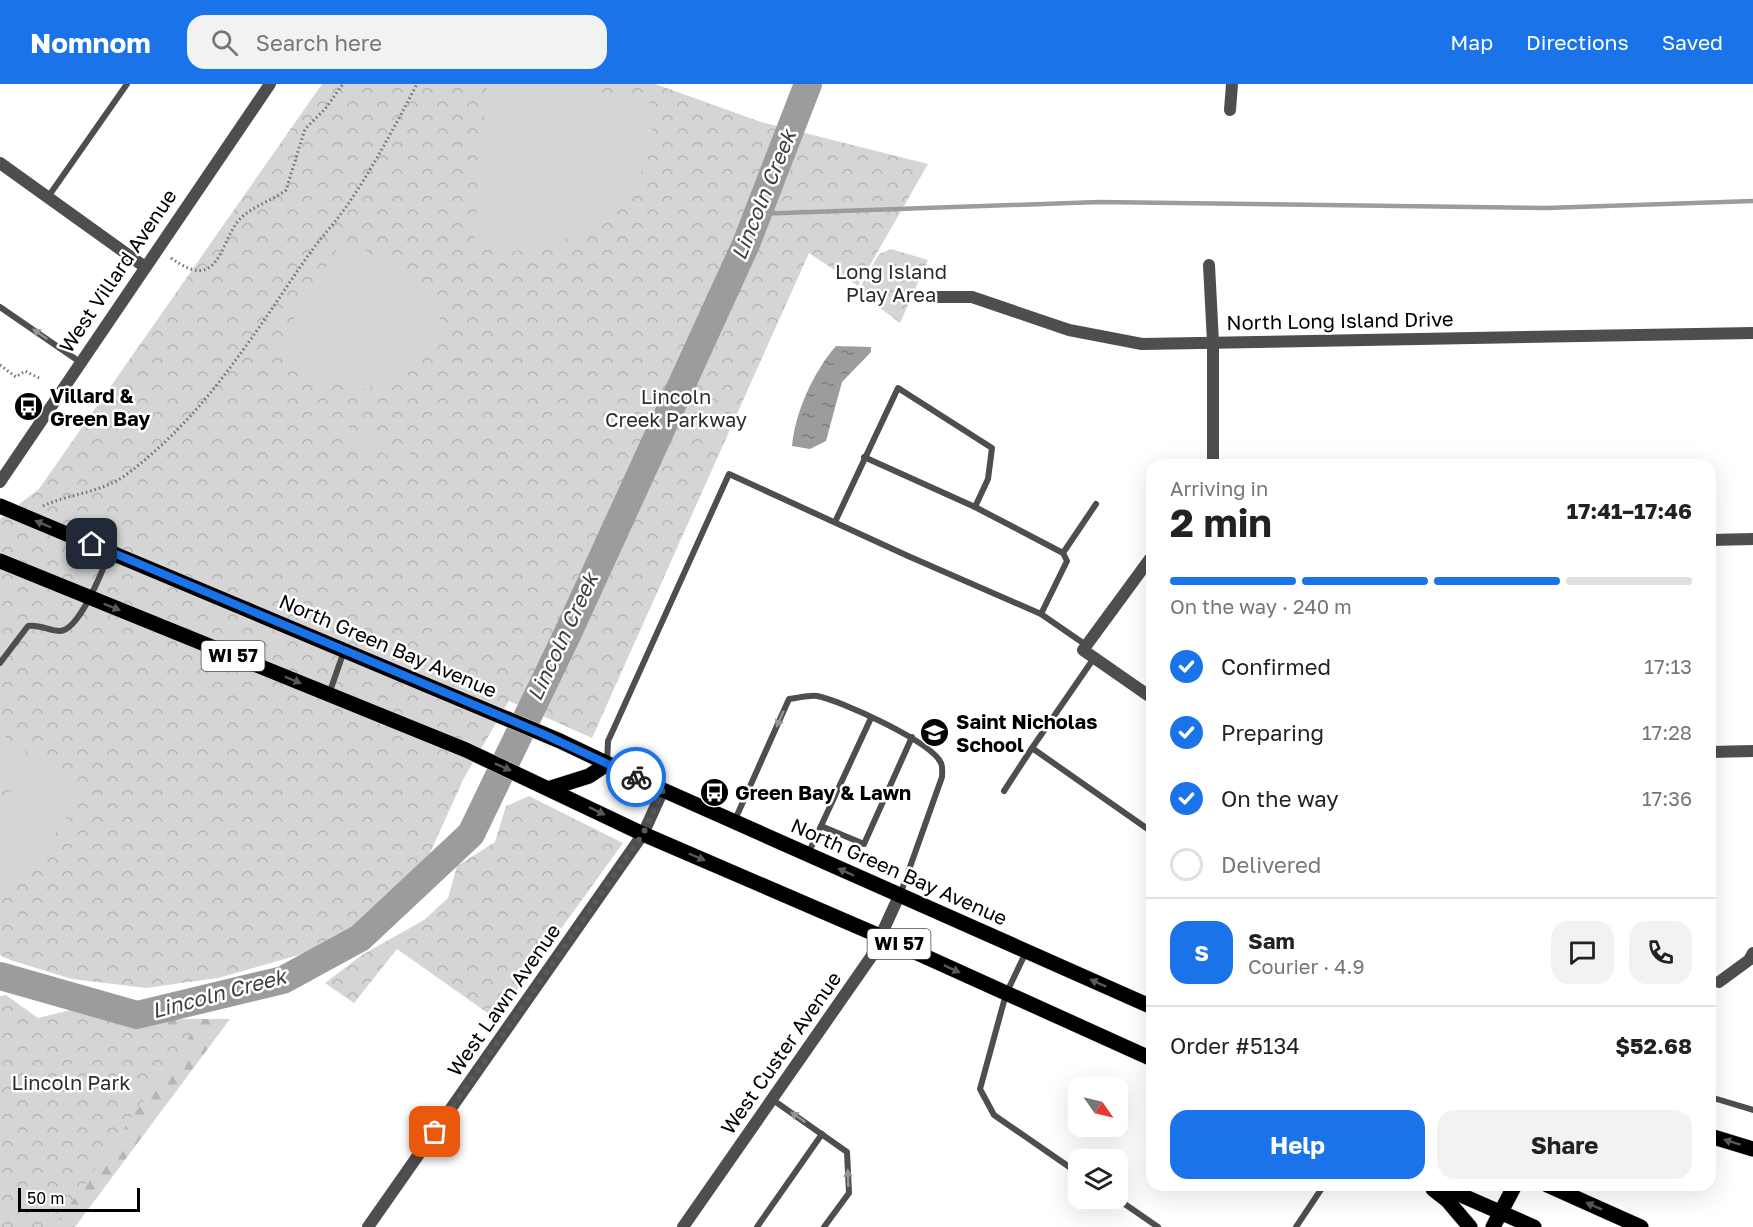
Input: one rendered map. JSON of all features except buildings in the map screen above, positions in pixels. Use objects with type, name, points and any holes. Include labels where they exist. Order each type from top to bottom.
[{"type":"main road","name":"North Green Bay Avenue","points":[[0,506],[560,741],[734,822],[1146,1004]]},
{"type":"main road","name":"WI 57","points":[[0,561],[466,750],[643,834],[1146,1054]]},
{"type":"main road","points":[[545,786],[588,776],[607,764]]},
{"type":"main road","points":[[1716,1138],[1753,1149]]},
{"type":"main road","points":[[1436,1191],[1470,1227]]},
{"type":"main road","points":[[1448,1191],[1497,1220],[1534,1227]]},
{"type":"main road","points":[[1497,1220],[1512,1191]]},
{"type":"main road","points":[[1560,1191],[1641,1227]]},
{"type":"street","name":"West Villard Avenue","points":[[0,482],[270,84]]},
{"type":"street","points":[[1230,110],[1232,84]]},
{"type":"street","points":[[0,163],[145,267]]},
{"type":"street","points":[[1209,265],[1213,342],[1213,459]]},
{"type":"street","name":"North Long Island Drive","points":[[934,297],[972,297],[1069,330],[1142,344],[1753,333]]},
{"type":"street","points":[[1716,540],[1753,539]]},
{"type":"street","points":[[1146,564],[1085,648],[1095,658],[1146,694]]},
{"type":"street","points":[[1716,752],[1753,751]]},
{"type":"street","name":"West Lawn Avenue","points":[[368,1227],[643,834],[663,790]]},
{"type":"street","name":"West Custer Avenue","points":[[683,1227],[773,1100],[882,937],[899,896]]},
{"type":"street","points":[[1719,982],[1749,960],[1753,953]]},
{"type":"lane","points":[[48,197],[127,84]]},
{"type":"lane","points":[[0,307],[80,362]]},
{"type":"lane","points":[[835,522],[898,388],[992,447],[988,479],[975,507]]},
{"type":"lane","points":[[864,457],[975,507],[1063,553],[1067,561],[1041,614]]},
{"type":"lane","points":[[607,764],[608,741],[729,474],[1041,614],[1085,648]]},
{"type":"lane","points":[[1063,553],[1096,504]]},
{"type":"lane","points":[[0,663],[28,626],[36,624],[60,631],[70,628],[90,598],[110,552]]},
{"type":"lane","points":[[328,694],[344,650]]},
{"type":"lane","points":[[1004,791],[1095,658]]},
{"type":"lane","points":[[734,822],[789,699],[815,696],[845,706],[912,737],[942,764],[942,777],[899,896]]},
{"type":"lane","points":[[808,855],[871,718]]},
{"type":"lane","points":[[821,826],[864,844],[912,737]]},
{"type":"lane","points":[[1032,748],[1146,828]]},
{"type":"lane","points":[[1026,951],[1006,994],[980,1089],[993,1115],[1068,1166]]},
{"type":"lane","points":[[1716,1099],[1753,1110]]},
{"type":"lane","points":[[773,1100],[847,1152],[849,1193],[824,1227]]},
{"type":"lane","points":[[757,1227],[822,1134]]},
{"type":"lane","points":[[1296,1227],[1320,1191]]},
{"type":"lane","points":[[1128,1206],[1158,1227]]},
{"type":"path","points":[[171,258],[182,266],[200,269],[219,260],[241,217],[286,190],[305,129],[325,109],[343,84]]},
{"type":"path","points":[[41,507],[57,500],[107,487],[127,474],[175,433],[206,399],[265,322],[308,256],[346,207],[383,149],[417,84]]},
{"type":"path","points":[[0,365],[16,377],[25,371],[39,378]]},
{"type":"green space","name":"Lincoln Creek Parkway","points":[[322,84],[655,84],[761,122],[928,164],[858,286],[809,253],[592,738],[509,701],[464,778],[429,855],[388,904],[320,949],[218,978],[146,988],[72,979],[10,960],[0,955],[0,519],[39,489]]},
{"type":"green space","points":[[487,84],[559,84],[653,104],[648,154],[639,176],[627,195],[611,212],[592,226],[571,237],[514,251],[474,242]]},
{"type":"green space","points":[[361,247],[444,304],[435,334],[403,377],[362,389],[319,379],[277,346],[338,248]]},
{"type":"green space","name":"Long Island Play Area","points":[[891,249],[928,260],[900,323],[858,291],[879,254]]},
{"type":"green space","points":[[346,426],[415,456],[410,465],[342,434]]},
{"type":"green space","points":[[0,733],[27,752],[5,783],[0,779]]},
{"type":"green space","points":[[33,757],[84,793],[62,824],[11,788]]},
{"type":"green space","points":[[9,791],[60,826],[39,857],[0,830],[0,804]]},
{"type":"green space","points":[[529,796],[623,843],[496,1019],[397,949],[354,1003],[325,983],[362,955],[424,920],[448,898],[457,866],[495,842],[506,806]]},
{"type":"green space","points":[[0,836],[36,860],[14,891],[0,881]]},
{"type":"green space","name":"Lincoln Park","points":[[6,995],[38,1018],[75,1009],[194,1030],[54,1227],[0,1227],[0,996]]},
{"type":"green space","name":"Lincoln Park","points":[[83,1019],[230,1019],[75,1227],[0,1227],[0,1026]]},
{"type":"water","points":[[836,346],[871,347],[871,352],[842,382],[826,441],[810,449],[792,446],[801,406],[820,367]]},
{"type":"waterway","name":"Lincoln Creek","points":[[0,976],[137,1015],[283,980],[360,938],[471,834],[567,635],[746,244],[808,84]]},
{"type":"waterway","points":[[758,214],[1099,202],[1546,208],[1753,201]]},
{"type":"way so far","points":[[435,1132],[643,834],[663,790],[636,777]]},
{"type":"place","name":"Villard & Green Bay","points":[[29,407]]},
{"type":"place","name":"Saint Nicholas School","points":[[935,733]]},
{"type":"place","name":"Green Bay & Lawn","points":[[714,793]]},
{"type":"route","points":[[92,544],[560,741],[636,777]]}]
